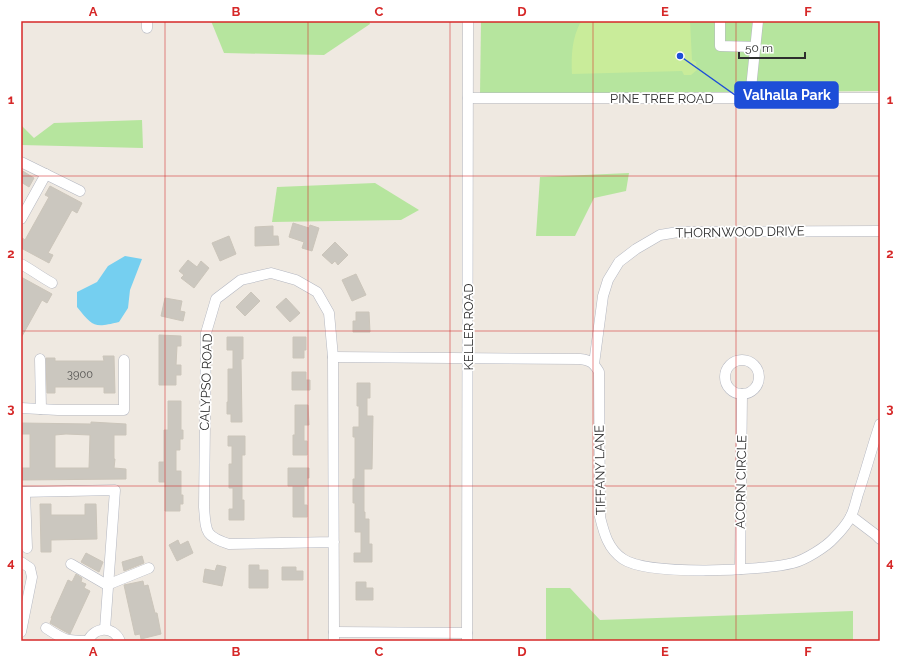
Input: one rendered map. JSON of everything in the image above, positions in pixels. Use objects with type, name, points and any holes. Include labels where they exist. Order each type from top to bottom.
[{"type":"street","name":"KELLER ROAD","points":[[467,637],[468,21]]},
{"type":"street","points":[[720,21],[720,46],[756,47]]},
{"type":"street","points":[[750,98],[758,21]]},
{"type":"street","name":"PINE TREE ROAD","points":[[468,98],[880,98]]},
{"type":"street","points":[[21,162],[80,191]]},
{"type":"street","points":[[21,219],[46,174]]},
{"type":"street","name":"THORNWOOD DRIVE","points":[[594,364],[603,296],[608,280],[619,262],[636,249],[660,235],[678,232],[880,231]]},
{"type":"street","points":[[21,264],[33,270],[41,278],[52,283]]},
{"type":"street","name":"CALYPSO ROAD","points":[[334,542],[229,544],[215,540],[206,529],[204,507],[206,333],[216,299],[241,280],[271,273],[296,280],[317,292],[329,313],[333,357],[334,542],[334,637]]},
{"type":"street","points":[[333,357],[580,359],[587,360],[594,364]]},
{"type":"street","points":[[40,359],[40,409]]},
{"type":"street","points":[[21,408],[124,410],[124,360]]},
{"type":"street","name":"TIFFANY LANE","points":[[594,364],[599,372],[600,517],[605,535],[613,550],[622,558],[631,563],[647,566],[691,569],[766,568],[795,563],[815,553],[834,539],[851,516],[872,455],[880,424]]},
{"type":"street","name":"ACORN CIRCLE","points":[[740,569],[742,394]]},
{"type":"street","points":[[27,548],[23,492],[115,490],[105,629]]},
{"type":"street","points":[[851,516],[880,539]]},
{"type":"street","points":[[21,562],[30,568],[32,577],[21,632]]},
{"type":"street","points":[[71,564],[108,585]]},
{"type":"street","points":[[108,585],[149,568]]},
{"type":"street","points":[[46,628],[62,639],[71,641],[88,641],[93,633],[105,629],[116,634],[120,641]]},
{"type":"street","points":[[334,637],[467,637]]},
{"type":"green space","points":[[211,21],[369,21],[370,24],[324,55],[224,53]]},
{"type":"green space","points":[[481,21],[880,21],[880,91],[480,94]]},
{"type":"green space","points":[[581,21],[690,21],[692,60],[696,62],[697,70],[691,75],[684,75],[682,71],[572,74],[573,47]]},
{"type":"green space","points":[[142,120],[143,148],[21,145],[21,125],[34,138],[54,123]]},
{"type":"green space","points":[[629,173],[626,191],[594,198],[575,236],[536,236],[540,177]]},
{"type":"green space","points":[[375,183],[419,210],[401,220],[272,222],[277,187]]},
{"type":"green space","points":[[546,588],[570,588],[600,620],[853,611],[853,641],[546,641]]},
{"type":"water","points":[[125,256],[142,259],[130,290],[128,308],[119,322],[104,325],[95,324],[87,319],[77,307],[77,292],[97,282],[108,266]]},
{"type":"building","points":[[21,170],[34,178],[29,187],[21,182]]},
{"type":"building","points":[[50,186],[82,203],[77,213],[72,210],[48,253],[53,255],[49,263],[21,248],[21,237],[25,240],[49,197],[45,195]]},
{"type":"building","points":[[293,223],[309,228],[310,225],[319,228],[312,251],[302,248],[304,242],[289,237]]},
{"type":"building","points":[[273,226],[273,236],[278,236],[279,245],[255,246],[255,227]]},
{"type":"building","points":[[229,236],[236,254],[220,261],[212,243]]},
{"type":"building","points":[[335,242],[348,255],[338,265],[335,261],[332,264],[322,255]]},
{"type":"building","points":[[188,260],[197,267],[201,261],[209,268],[194,288],[181,278],[184,275],[179,271]]},
{"type":"building","points":[[356,274],[366,295],[352,301],[342,280]]},
{"type":"building","points":[[21,277],[52,294],[47,303],[42,300],[21,338]]},
{"type":"building","points":[[251,292],[260,301],[245,316],[236,307]]},
{"type":"building","points":[[165,298],[182,301],[180,311],[185,312],[183,321],[161,316]]},
{"type":"building","points":[[286,298],[300,313],[290,322],[276,307]]},
{"type":"building","points":[[356,312],[369,312],[370,332],[353,332],[353,321],[356,321]]},
{"type":"building","points":[[159,335],[181,336],[181,346],[177,346],[176,365],[181,365],[181,375],[176,375],[176,385],[159,385]]},
{"type":"building","points":[[227,337],[243,337],[243,359],[241,359],[242,422],[231,422],[231,414],[227,414],[228,369],[233,369],[233,350],[227,350]]},
{"type":"building","points":[[293,337],[306,337],[306,350],[304,350],[304,358],[293,358]]},
{"type":"building","points":[[103,356],[114,356],[115,393],[104,393],[104,387],[55,387],[55,393],[47,393],[46,358],[55,358],[55,361],[104,361]]},
{"type":"building","points":[[292,372],[306,372],[306,380],[310,380],[310,390],[292,390]]},
{"type":"building","points":[[357,383],[370,383],[370,398],[367,398],[367,416],[373,416],[372,469],[364,469],[364,512],[365,519],[369,519],[369,544],[372,544],[372,562],[354,562],[354,553],[361,553],[361,532],[355,532],[355,503],[353,503],[353,479],[355,479],[355,437],[353,437],[353,427],[359,427]]},
{"type":"building","points":[[168,401],[181,401],[181,430],[183,430],[183,439],[180,439],[180,450],[176,450],[176,471],[181,471],[181,495],[183,495],[183,504],[180,504],[180,511],[165,511],[165,482],[159,482],[159,462],[164,462],[164,430],[168,430]]},
{"type":"building","points":[[295,405],[308,405],[309,425],[304,425],[304,441],[307,441],[307,455],[293,455]]},
{"type":"building","points":[[91,422],[126,424],[126,435],[114,435],[114,468],[126,469],[126,479],[21,480],[21,468],[30,468],[30,434],[21,434],[21,423],[91,424]],"holes":[[[55,435],[90,435],[89,468],[55,468]]]},
{"type":"building","points":[[228,436],[245,436],[245,455],[242,455],[242,500],[244,500],[244,520],[229,520],[229,509],[233,509],[233,488],[229,488],[229,464],[232,464],[232,446],[228,446]]},
{"type":"building","points":[[288,468],[309,468],[307,486],[304,486],[304,505],[307,505],[307,517],[293,517],[293,486],[288,486]]},
{"type":"building","points":[[40,504],[51,504],[51,515],[85,515],[85,504],[96,504],[97,539],[51,540],[51,552],[41,552]]},
{"type":"building","points":[[178,540],[180,545],[188,541],[193,553],[177,561],[169,545]]},
{"type":"building","points":[[86,553],[103,562],[99,572],[81,562]]},
{"type":"building","points":[[142,556],[144,563],[124,571],[122,562]]},
{"type":"building","points":[[217,565],[226,567],[222,586],[203,582],[205,569],[215,571]]},
{"type":"building","points":[[249,565],[259,565],[259,570],[268,570],[268,588],[249,588]]},
{"type":"building","points":[[282,567],[296,567],[296,571],[303,571],[303,580],[282,580]]},
{"type":"building","points":[[76,574],[82,578],[81,582],[86,584],[84,588],[90,591],[70,634],[50,623],[68,580],[72,582]]},
{"type":"building","points":[[143,581],[144,586],[148,585],[155,613],[157,613],[161,634],[141,639],[140,634],[135,635],[124,585]]},
{"type":"building","points":[[356,582],[366,582],[366,588],[373,588],[373,600],[356,600]]},
{"type":"place","name":"Valhalla Park","points":[[680,56]]}]
